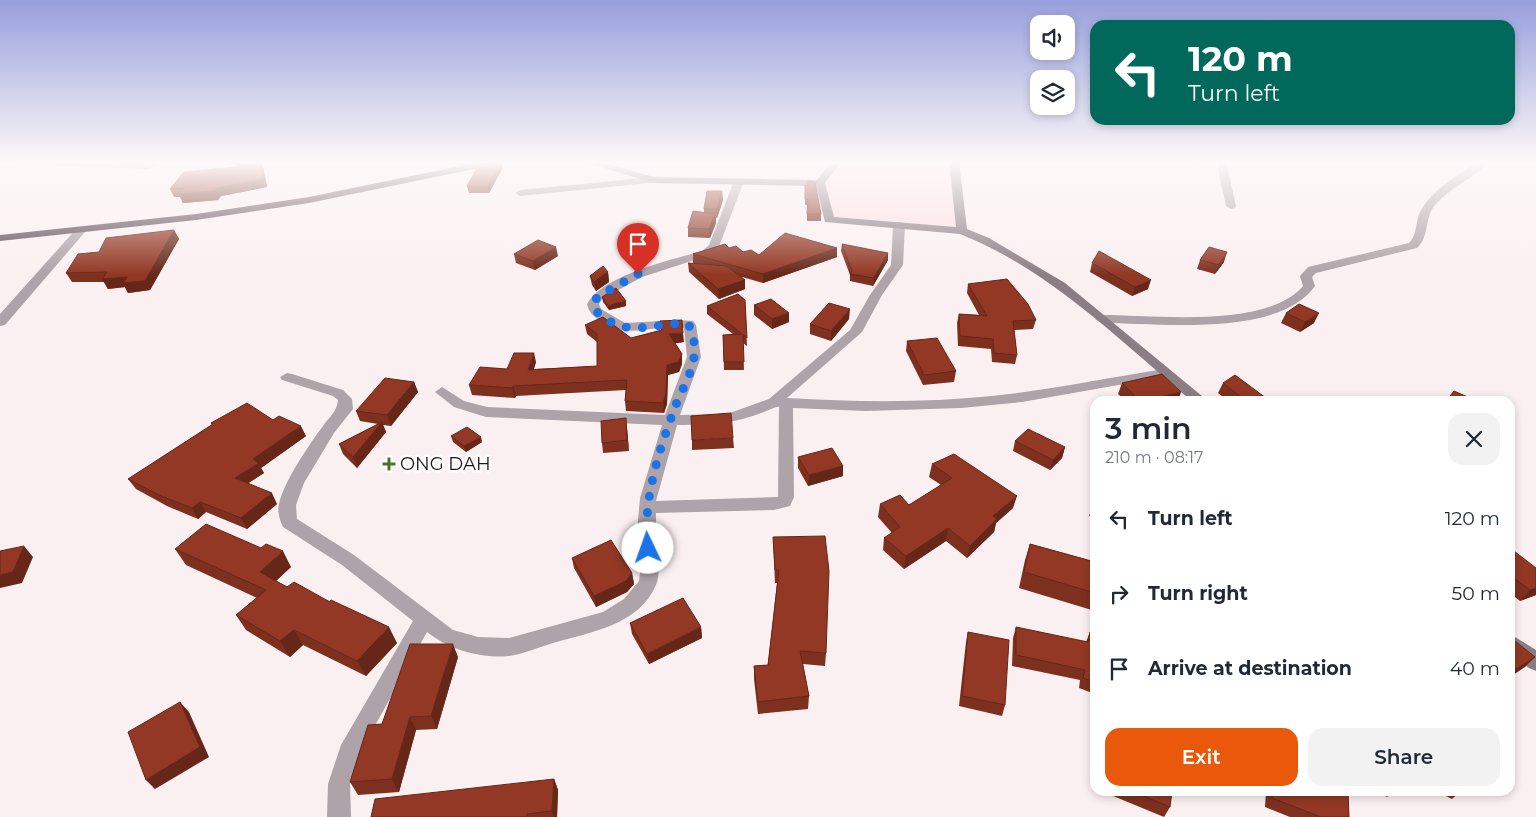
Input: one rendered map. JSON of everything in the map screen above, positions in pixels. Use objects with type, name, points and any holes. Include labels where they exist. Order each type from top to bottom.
[{"type":"highway","points":[[0,238],[81,230],[313,199]]},
{"type":"street","points":[[287,377],[338,393],[344,399],[345,404],[345,409],[328,430],[296,483],[287,505],[289,522],[348,560],[447,638],[478,646],[509,647],[608,619],[630,605],[648,583],[650,564],[646,532],[648,498],[671,420],[694,357],[691,328],[688,324],[678,322],[632,328],[615,324],[595,311],[594,304],[597,297],[638,274],[706,253],[714,246],[732,199]]},
{"type":"street","points":[[824,199],[829,220],[962,230],[985,240],[1042,272],[1194,396]]},
{"type":"street","points":[[958,199],[962,230]]},
{"type":"street","points":[[1229,199],[1231,206]]},
{"type":"street","points":[[1102,319],[1232,320],[1250,318],[1294,301],[1305,293],[1309,286],[1306,276],[1312,270],[1407,248],[1417,243],[1422,236],[1421,226],[1426,211],[1436,199]]},
{"type":"street","points":[[780,403],[855,332],[876,295],[897,265],[899,226]]},
{"type":"street","points":[[0,322],[81,230]]},
{"type":"street","points":[[442,392],[459,404],[486,412],[671,420],[727,419],[780,403],[839,406],[923,404],[1020,397],[1164,373]]},
{"type":"street","points":[[647,508],[774,504],[784,502],[786,497],[780,403]]},
{"type":"street","points":[[339,817],[339,784],[352,745],[424,619]]},
{"type":"street","points":[[1515,646],[1535,661]]},
{"type":"shaded area","points":[[829,199],[953,199],[956,227],[834,218]]},
{"type":"building","points":[[706,199],[720,199],[717,209],[704,209]]},
{"type":"building","points":[[808,199],[818,199],[821,214],[807,214]]},
{"type":"building","points":[[693,211],[715,214],[709,229],[688,228]]},
{"type":"building","points":[[174,230],[145,281],[123,283],[127,277],[102,279],[107,272],[66,273],[78,254],[99,252],[106,238]]},
{"type":"building","points":[[785,233],[837,248],[763,274],[693,254],[725,244],[729,248],[736,246],[743,252],[751,250],[759,255]]},
{"type":"building","points":[[538,240],[556,247],[533,261],[514,254]]},
{"type":"building","points":[[842,244],[888,253],[874,278],[850,274],[852,271]]},
{"type":"building","points":[[1209,247],[1227,252],[1219,265],[1200,260]]},
{"type":"building","points":[[1099,251],[1151,280],[1135,287],[1092,263]]},
{"type":"building","points":[[688,263],[727,266],[745,280],[718,289]]},
{"type":"building","points":[[603,266],[608,272],[594,282],[590,276]]},
{"type":"building","points":[[1007,279],[1028,304],[1036,320],[1013,321],[1017,355],[994,353],[993,339],[960,336],[959,314],[987,316],[968,284]]},
{"type":"building","points":[[616,288],[626,301],[608,306],[602,297]]},
{"type":"building","points":[[738,294],[745,300],[747,338],[743,334],[744,362],[724,362],[723,335],[742,334],[707,306]]},
{"type":"building","points":[[771,299],[789,313],[772,319],[754,305]]},
{"type":"building","points":[[829,303],[850,309],[831,331],[810,324]]},
{"type":"building","points":[[1299,304],[1319,313],[1305,322],[1286,313]]},
{"type":"building","points":[[603,317],[631,338],[662,330],[660,321],[682,320],[683,333],[669,334],[682,354],[678,362],[667,365],[666,394],[663,403],[625,401],[627,380],[513,386],[512,388],[469,385],[480,367],[507,369],[514,353],[534,353],[528,370],[597,366],[597,334],[585,325]]},
{"type":"building","points":[[937,338],[956,371],[924,375],[907,341]]},
{"type":"building","points":[[1162,374],[1181,392],[1165,396],[1135,396],[1122,383]]},
{"type":"building","points":[[1235,375],[1263,396],[1240,396],[1223,383]]},
{"type":"building","points":[[385,378],[414,382],[387,415],[356,411]]},
{"type":"building","points":[[1454,391],[1466,396],[1450,396]]},
{"type":"building","points":[[247,403],[273,420],[279,416],[301,426],[253,459],[259,463],[235,478],[272,493],[241,518],[200,502],[192,508],[161,496],[128,479],[213,424],[211,423]]},
{"type":"building","points":[[731,413],[733,438],[692,440],[691,416]]},
{"type":"building","points":[[626,418],[627,440],[602,443],[601,421]]},
{"type":"building","points":[[382,422],[353,457],[339,444]]},
{"type":"building","points":[[467,427],[481,437],[464,446],[451,436]]},
{"type":"building","points":[[1028,429],[1065,447],[1053,460],[1015,441]]},
{"type":"building","points":[[832,448],[843,466],[809,475],[798,457]]},
{"type":"building","points":[[954,454],[1017,496],[993,516],[997,519],[970,546],[948,528],[906,556],[884,538],[900,527],[880,504],[900,495],[909,505],[952,478],[932,464]]},
{"type":"building","points":[[206,524],[261,548],[266,544],[283,551],[260,572],[287,587],[294,582],[330,602],[331,600],[389,627],[357,661],[294,630],[280,641],[236,615],[266,590],[175,549]]},
{"type":"building","points":[[825,536],[829,571],[826,653],[800,651],[809,696],[758,702],[754,666],[768,665],[779,570],[775,570],[773,537]]},
{"type":"building","points":[[611,540],[632,573],[626,581],[594,596],[572,558]]},
{"type":"building","points":[[1030,544],[1090,561],[1090,592],[1024,572]]},
{"type":"building","points":[[24,546],[13,572],[0,575],[0,551]]},
{"type":"building","points":[[1515,552],[1536,568],[1536,588],[1530,590],[1515,579]]},
{"type":"building","points":[[683,598],[701,627],[647,654],[630,623]]},
{"type":"building","points":[[1016,627],[1088,642],[1090,632],[1090,680],[1083,678],[1085,670],[1016,655]]},
{"type":"building","points":[[968,632],[1009,640],[1005,705],[962,696]]},
{"type":"building","points":[[1515,641],[1535,657],[1515,670]]},
{"type":"building","points":[[410,644],[453,644],[431,716],[410,717],[392,779],[350,782],[368,725],[382,724]]},
{"type":"building","points":[[180,702],[200,747],[146,780],[128,732]]},
{"type":"building","points":[[554,779],[552,811],[527,814],[527,817],[371,817],[375,799]]},
{"type":"building","points":[[1143,796],[1171,796],[1170,807]]},
{"type":"building","points":[[1272,796],[1348,796],[1349,817],[1321,817],[1272,798]]},
{"type":"place","name":"ONG DAH","points":[[389,464]]},
{"type":"route","points":[[638,274],[617,284],[597,297],[594,304],[595,311],[615,324],[632,328],[678,322],[688,324],[691,328],[694,357],[671,420],[648,498],[646,532],[648,548]]}]
